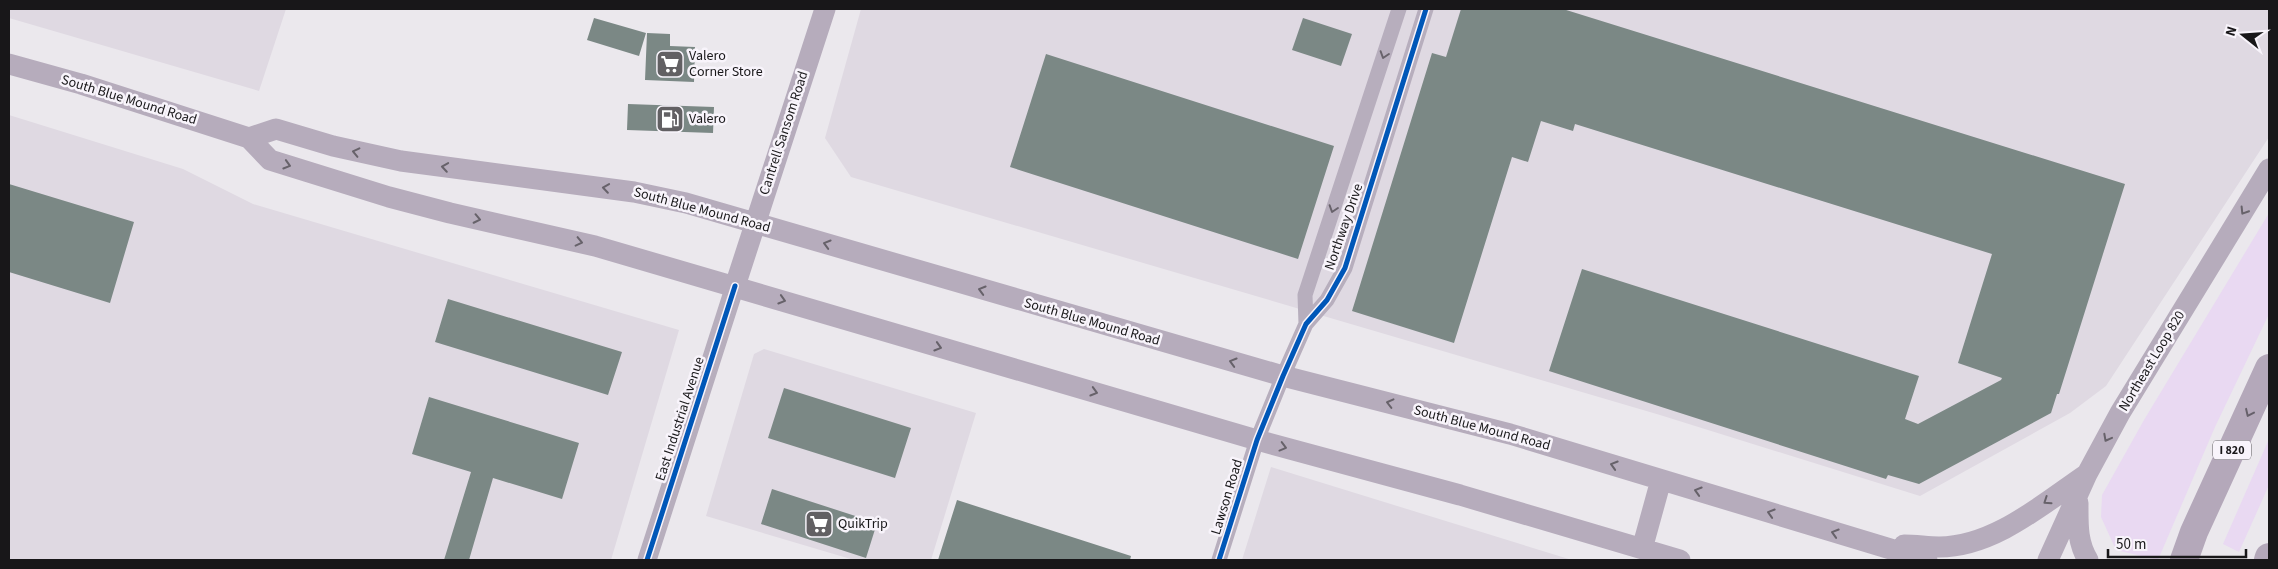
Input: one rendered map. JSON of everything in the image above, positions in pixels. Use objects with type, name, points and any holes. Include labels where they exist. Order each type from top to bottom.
[{"type":"highway","name":"I 820","points":[[2184,560],[2194,532],[2269,368]]},
{"type":"main road","name":"Cantrell Sansom Road","points":[[736,286],[824,9]]},
{"type":"main road","name":"South Blue Mound Road","points":[[9,64],[81,84],[249,138],[270,160],[389,197],[450,213],[596,246],[1256,440],[1460,495],[1680,560]]},
{"type":"main road","name":"South Blue Mound Road","points":[[249,138],[276,129],[333,146],[401,161],[660,197],[1283,376],[1510,434],[1927,560]]},
{"type":"main road","name":"Northeast Loop 820","points":[[2048,560],[2087,474],[2125,406],[2269,169]]},
{"type":"main road","points":[[1864,541],[1940,547],[1971,542],[2001,530],[2087,474]]},
{"type":"main road","points":[[2087,474],[2078,501],[2078,535],[2082,550],[2088,560]]},
{"type":"main road","points":[[1642,549],[1661,480]]},
{"type":"street","name":"Northway Drive","points":[[1306,324],[1305,295],[1399,9]]},
{"type":"street","name":"Northway Drive","points":[[1256,440],[1306,324],[1327,300],[1344,268],[1426,9]]},
{"type":"street","name":"East Industrial Avenue","points":[[647,560],[736,286]]},
{"type":"street","name":"Lawson Road","points":[[1219,560],[1256,440]]},
{"type":"shaded area","points":[[9,9],[286,9],[259,91],[9,18]]},
{"type":"shaded area","points":[[861,9],[2269,9],[2269,137],[2106,386],[2070,413],[1920,496],[1660,415],[851,177],[825,138]]},
{"type":"shaded area","points":[[9,115],[183,169],[253,204],[679,330],[611,560],[9,560]]},
{"type":"shaded area","points":[[2269,213],[2269,314],[2215,427],[2158,560],[2116,550],[2101,517],[2102,495],[2144,420]]},
{"type":"shaded area","points":[[764,349],[976,413],[931,560],[854,560],[706,516],[754,354]]},
{"type":"shaded area","points":[[2269,439],[2269,485],[2239,552],[2223,544]]},
{"type":"shaded area","points":[[1271,467],[1572,560],[1242,560]]},
{"type":"building","points":[[1461,9],[1563,9],[2125,184],[2059,394],[2057,394],[2051,413],[1919,484],[1888,475],[1886,479],[1549,371],[1582,269],[1919,376],[1905,419],[1918,424],[2002,378],[1958,363],[1992,254],[1575,124],[1573,131],[1541,121],[1528,162],[1512,157],[1454,343],[1352,311],[1432,53],[1446,57]]},
{"type":"building","points":[[594,18],[646,33],[639,56],[587,40]]},
{"type":"building","points":[[1303,18],[1352,34],[1341,66],[1292,50]]},
{"type":"building","name":"Valero Corner Store","points":[[647,33],[670,34],[670,46],[695,47],[694,82],[645,80]]},
{"type":"building","points":[[1046,54],[1334,146],[1298,259],[1010,167]]},
{"type":"building","name":"Valero","points":[[628,104],[714,107],[713,133],[627,130]]},
{"type":"building","points":[[9,184],[134,222],[110,303],[9,272]]},
{"type":"building","points":[[448,299],[622,352],[608,395],[435,342]]},
{"type":"building","name":"QuikTrip","points":[[784,388],[911,428],[895,478],[768,438]]},
{"type":"building","points":[[429,397],[579,443],[562,499],[493,478],[469,560],[444,560],[471,472],[412,454]]},
{"type":"building","name":"QuikTrip","points":[[772,489],[877,523],[866,558],[761,524]]},
{"type":"building","points":[[957,500],[1131,556],[1130,560],[938,560]]},
{"type":"cycle path","points":[[1219,560],[1257,440],[1283,376],[1306,324],[1327,300],[1345,268],[1426,9]]},
{"type":"cycle path","points":[[647,560],[735,286]]},
{"type":"place","name":"Valero Corner Store","points":[[670,64]]},
{"type":"place","name":"Valero","points":[[670,119]]},
{"type":"place","name":"QuikTrip","points":[[819,524]]}]
